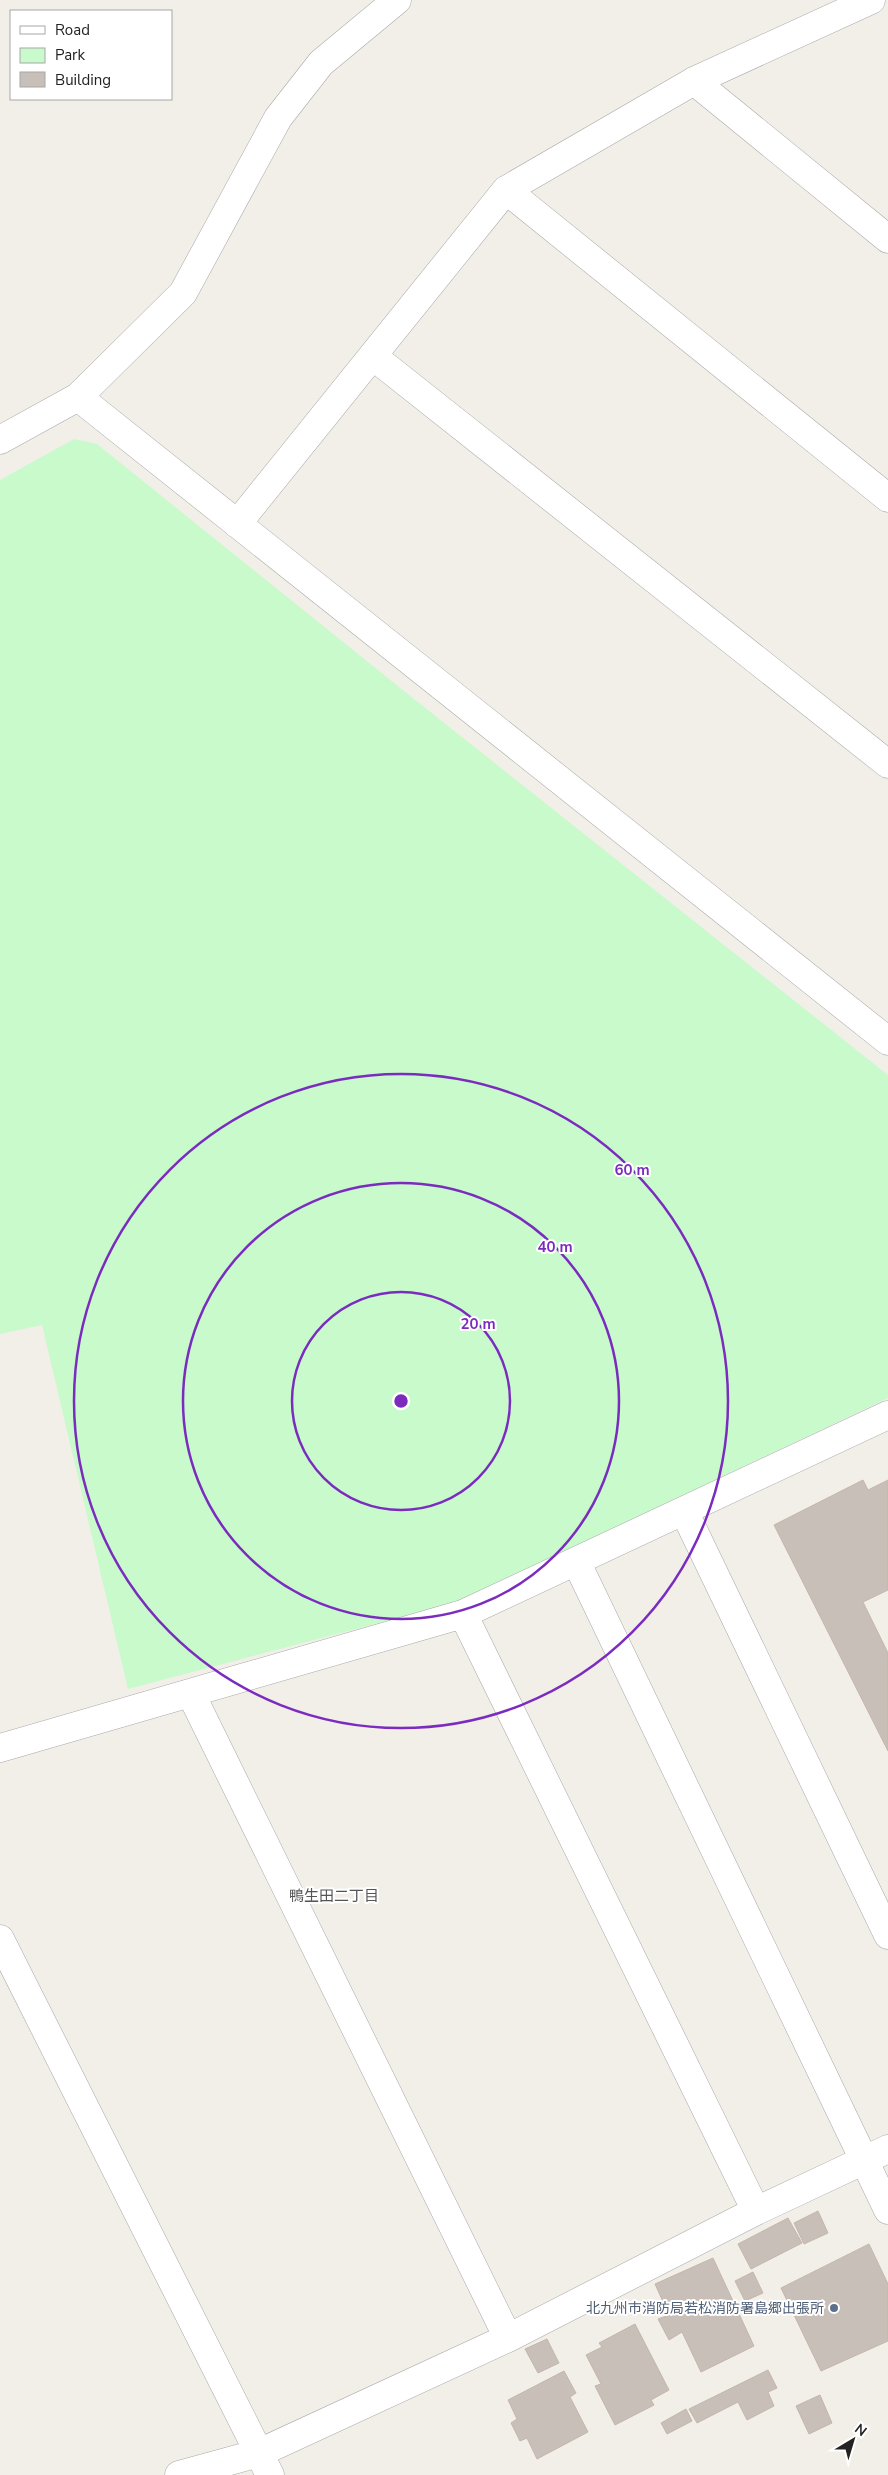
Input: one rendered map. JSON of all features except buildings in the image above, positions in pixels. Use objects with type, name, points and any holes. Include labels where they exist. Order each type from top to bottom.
[{"type":"street","points":[[0,440],[78,397],[183,293],[278,118],[321,63],[397,0]]},
{"type":"street","points":[[237,524],[374,357],[506,190],[694,81],[871,0]]},
{"type":"street","points":[[694,81],[888,239]]},
{"type":"street","points":[[506,190],[885,488]]},
{"type":"street","points":[[374,357],[888,764]]},
{"type":"street","points":[[78,397],[888,1041]]},
{"type":"street","points":[[0,1748],[463,1614],[888,1415]]},
{"type":"street","points":[[684,1511],[885,1923]]},
{"type":"street","points":[[576,1561],[888,2210]]},
{"type":"street","points":[[463,1614],[756,2211]]},
{"type":"street","points":[[191,1694],[508,2338]]},
{"type":"street","points":[[0,1939],[264,2464]]},
{"type":"street","points":[[179,2475],[264,2464],[756,2211],[888,2149]]},
{"type":"green space","points":[[74,439],[97,444],[409,695],[888,1075],[888,1398],[455,1603],[128,1689],[42,1325],[0,1334],[0,480]]},
{"type":"place","name":"北九州市消防局若松消防署島郷出張所","points":[[834,2308]]},
{"type":"district","name":"鴨生田二丁目","points":[[334,1896]]}]
